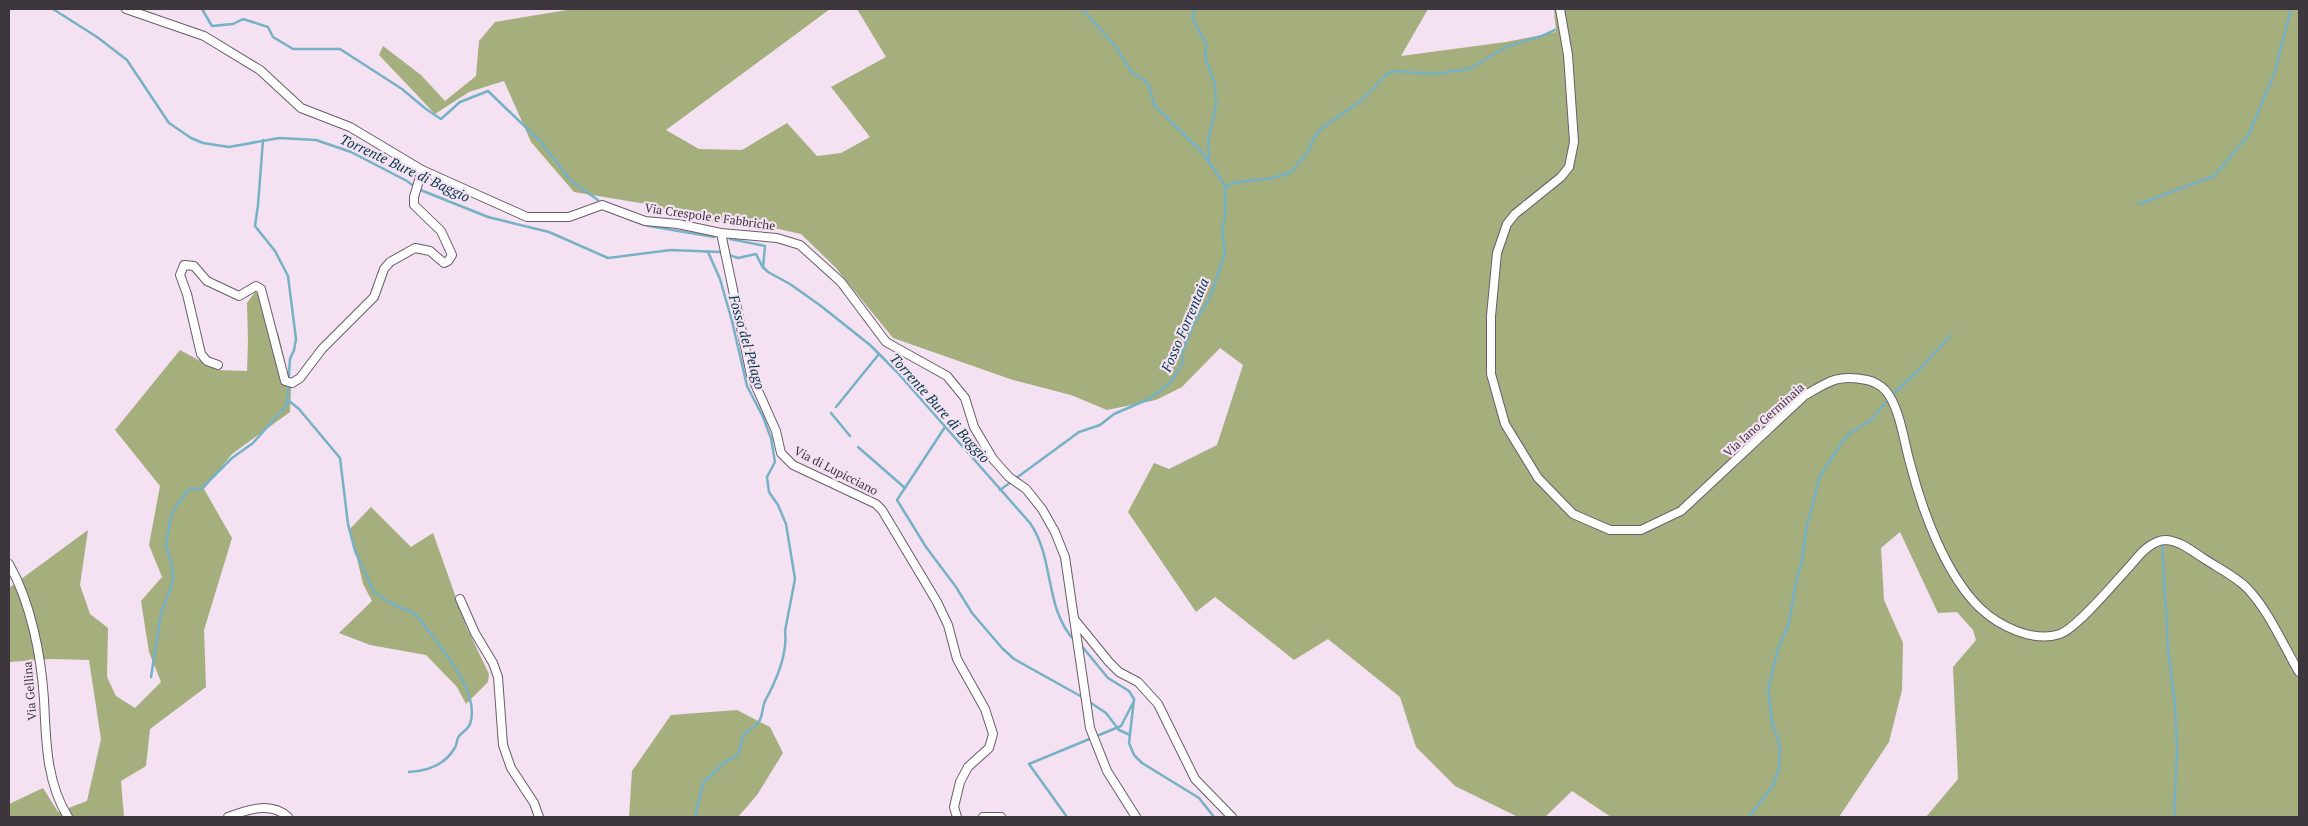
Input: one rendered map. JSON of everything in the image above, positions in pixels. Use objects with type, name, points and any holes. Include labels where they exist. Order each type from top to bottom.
[{"type":"street","name":"Via Crespole e Fabbriche","points":[[126,9],[135,10],[204,36],[260,70],[301,108],[358,131],[421,173],[527,217],[569,217],[602,206],[645,221],[777,238],[800,245],[841,282],[886,342],[947,376],[965,398],[974,428],[993,459],[1009,477],[1026,489],[1042,508],[1065,556],[1090,728],[1107,771],[1136,817]]},
{"type":"street","name":"Via Iano Germinaia","points":[[1560,9],[1568,55],[1574,142],[1569,167],[1561,177],[1515,214],[1502,235],[1497,253],[1491,316],[1491,374],[1505,424],[1538,478],[1573,514],[1610,530],[1641,530],[1681,512],[1804,396],[1823,384],[1847,376],[1873,381],[1886,390],[1897,415],[1910,467],[1938,546],[1955,578],[1981,608],[2002,624],[2019,632],[2045,636],[2061,634],[2076,622],[2146,548],[2165,540],[2182,544],[2247,588],[2299,672]]},
{"type":"street","points":[[218,365],[207,361],[201,354],[187,294],[180,275],[184,265],[194,266],[207,281],[232,294],[239,296],[256,286],[261,289],[285,381],[292,383],[300,378],[322,349],[374,297],[384,269],[390,262],[415,248],[430,251],[444,263],[452,255],[446,239],[417,208],[414,197],[421,173]]},
{"type":"street","name":"Via di Lupicciano","points":[[721,232],[751,375],[776,431],[781,453],[792,465],[876,504],[882,510],[937,602],[948,625],[957,659],[985,709],[992,741],[985,752],[968,767],[960,782],[954,807],[957,817]]},
{"type":"street","name":"Via Gellina","points":[[9,564],[21,588],[35,643],[42,680],[50,768],[62,807],[68,817]]},
{"type":"street","points":[[460,599],[475,633],[493,663],[498,677],[504,745],[511,768],[534,803],[539,817]]},
{"type":"street","points":[[1074,620],[1119,672],[1138,682],[1158,704],[1196,779],[1232,817]]},
{"type":"street","points":[[228,817],[246,810],[261,808],[278,810],[288,817]]},
{"type":"street","points":[[983,817],[1001,817]]},
{"type":"green space","points":[[573,9],[830,9],[666,130],[699,149],[742,150],[787,123],[817,156],[841,153],[870,137],[831,87],[886,57],[857,9],[1428,9],[1401,56],[1506,42],[1556,32],[1554,9],[2299,9],[2299,817],[1926,817],[1958,779],[1953,667],[1976,640],[1973,630],[1957,612],[1938,613],[1900,532],[1881,548],[1884,600],[1903,643],[1902,690],[1889,742],[1839,817],[1611,817],[1572,791],[1545,817],[1518,817],[1455,786],[1416,747],[1400,697],[1328,639],[1294,660],[1215,597],[1196,612],[1128,512],[1154,463],[1169,469],[1217,445],[1243,365],[1220,348],[1182,387],[1156,400],[1107,410],[1071,395],[1013,380],[893,338],[835,267],[801,234],[761,225],[710,222],[646,204],[574,192],[531,142],[504,81],[469,92],[435,114],[379,55],[383,46],[421,75],[445,101],[476,76],[479,41],[495,22]]},
{"type":"green space","points":[[255,292],[264,297],[279,336],[291,388],[290,412],[232,454],[204,489],[232,538],[204,630],[206,687],[150,729],[146,766],[121,781],[124,817],[9,817],[9,804],[43,788],[58,812],[87,801],[101,739],[89,660],[52,659],[9,662],[9,588],[88,530],[80,585],[90,614],[108,628],[107,677],[116,696],[135,708],[161,682],[149,652],[141,601],[162,577],[149,545],[160,486],[115,430],[180,350],[217,370],[247,371],[247,303]]},
{"type":"green space","points":[[371,507],[411,547],[433,533],[466,626],[489,674],[488,682],[466,704],[457,687],[426,655],[370,645],[339,633],[372,601],[363,584],[350,529]]},
{"type":"green space","points":[[737,710],[770,727],[783,753],[757,795],[738,817],[629,817],[632,771],[671,715]]},
{"type":"waterway","name":"Torrente Bure di Baggio","points":[[53,9],[97,37],[127,60],[169,123],[191,138],[203,143],[229,147],[279,138],[316,140],[351,152],[407,181],[418,189],[488,217],[549,232],[608,258],[671,250],[720,252],[738,258],[756,254],[762,266],[768,272],[790,284],[821,306],[870,345],[897,372],[1030,523],[1038,537],[1043,552],[1058,614],[1065,628],[1075,641]]},
{"type":"waterway","points":[[202,9],[212,26],[233,24],[243,19],[268,27],[273,37],[293,49],[340,49],[402,89],[441,119],[460,102],[488,91],[540,141],[572,182],[598,200]]},
{"type":"waterway","name":"Fosso Forrentaia","points":[[1000,490],[1079,432],[1100,425],[1114,414],[1149,399],[1170,383],[1182,364],[1182,353],[1186,342],[1195,321],[1209,300],[1225,253],[1222,228],[1225,218],[1225,188],[1223,182],[1201,151],[1154,105],[1149,86],[1143,79],[1132,73],[1116,47],[1082,9]]},
{"type":"waterway","points":[[1194,9],[1193,20],[1206,43],[1205,57],[1215,84],[1216,106],[1208,141],[1209,160]]},
{"type":"waterway","points":[[2139,204],[2214,176],[2248,136],[2274,75],[2291,9]]},
{"type":"waterway","name":"Fosso Forrentaia","points":[[1225,188],[1233,183],[1272,178],[1290,173],[1307,153],[1315,136],[1327,124],[1362,100],[1387,74],[1394,71],[1434,74],[1469,69],[1508,46],[1555,30]]},
{"type":"waterway","points":[[151,677],[161,613],[173,582],[172,565],[166,545],[171,515],[186,492],[193,488],[200,490],[232,458],[253,443],[287,405],[290,359],[296,339],[288,276],[275,251],[255,226],[263,140]]},
{"type":"waterway","points":[[626,218],[649,226],[714,237]]},
{"type":"waterway","points":[[730,239],[765,246],[763,268]]},
{"type":"waterway","name":"Fosso del Pelago","points":[[695,817],[703,783],[724,763],[738,755],[743,736],[760,721],[765,701],[783,658],[785,631],[795,579],[786,524],[778,505],[769,492],[767,477],[775,462],[771,438],[763,417],[747,386],[720,279],[708,252]]},
{"type":"waterway","points":[[1749,817],[1772,787],[1779,769],[1780,746],[1772,722],[1768,689],[1778,649],[1789,623],[1797,577],[1802,561],[1806,530],[1820,476],[1845,438],[1870,421],[1892,395],[1920,369],[1951,335]]},
{"type":"waterway","points":[[836,407],[879,354]]},
{"type":"waterway","points":[[288,400],[299,409],[340,458],[348,524],[355,551],[374,592],[392,604],[412,612],[418,617],[455,667],[469,697],[472,711],[470,724],[457,739],[456,747],[450,755],[434,766],[409,772]]},
{"type":"waterway","points":[[831,413],[850,436]]},
{"type":"waterway","points":[[945,427],[897,500],[926,547],[956,587],[972,613],[1002,648],[1014,659],[1084,698]]},
{"type":"waterway","points":[[858,447],[905,488]]},
{"type":"waterway","points":[[2162,542],[2168,650],[2175,705],[2177,749],[2174,817]]},
{"type":"waterway","name":"Torrente Bure di Baggio","points":[[1080,644],[1108,678],[1129,691],[1134,699],[1129,743],[1134,755],[1142,763],[1199,798],[1214,817]]},
{"type":"waterway","points":[[1088,701],[1106,713],[1119,730],[1130,735]]},
{"type":"waterway","points":[[1067,817],[1029,764],[1121,726],[1134,701]]}]
